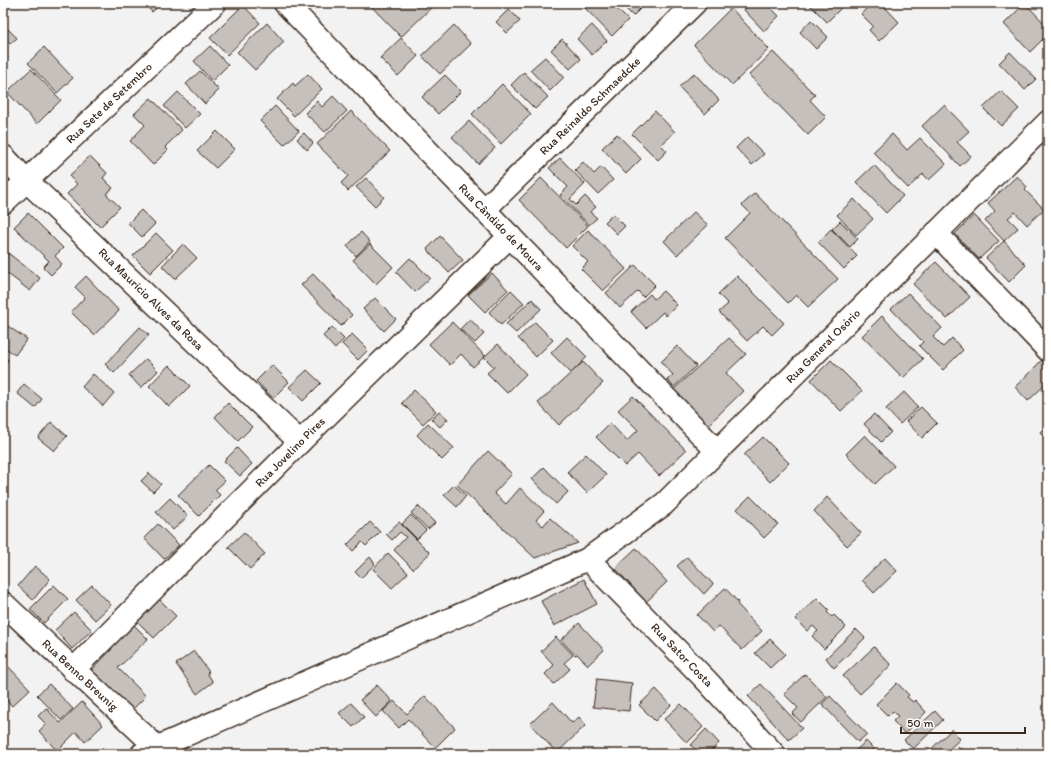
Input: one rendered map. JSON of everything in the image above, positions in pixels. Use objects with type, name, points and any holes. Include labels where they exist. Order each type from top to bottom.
[{"type":"street","name":"Rua Sete de Setembro","points":[[3,203],[215,3]]},
{"type":"street","name":"Rua Cândido de Moura","points":[[285,3],[717,451]]},
{"type":"street","name":"Rua Reinaldo Schmaedcke","points":[[484,210],[695,3]]},
{"type":"street","name":"Rua General Osório","points":[[154,752],[588,559],[664,504],[1048,122]]},
{"type":"street","name":"Rua Maurício Alves da Rosa","points":[[3,156],[27,181],[300,442]]},
{"type":"street","points":[[936,233],[1048,350]]},
{"type":"street","name":"Rua Jovelino Pires","points":[[73,670],[300,442],[510,236]]},
{"type":"street","name":"Rua Sator Costa","points":[[588,559],[700,674],[774,754]]},
{"type":"street","name":"Rua Benno Breunig","points":[[3,603],[73,670],[154,752]]},
{"type":"building","points":[[143,3],[162,3],[152,12]]},
{"type":"building","points":[[368,3],[436,3],[401,37]]},
{"type":"building","points":[[589,3],[611,3],[628,20],[612,36],[585,8]]},
{"type":"building","points":[[620,3],[646,3],[633,16]]},
{"type":"building","points":[[751,3],[766,3],[779,16],[764,31],[744,10]]},
{"type":"building","points":[[808,3],[840,3],[843,6],[827,22]]},
{"type":"building","points":[[872,3],[881,3],[899,22],[879,41],[869,30],[873,26],[861,14]]},
{"type":"building","points":[[1025,3],[1048,27],[1048,34],[1030,52],[1004,24]]},
{"type":"building","points":[[243,5],[260,23],[227,55],[210,38]]},
{"type":"building","points":[[731,8],[769,49],[732,85],[694,45]]},
{"type":"building","points":[[509,9],[520,21],[507,33],[496,22]]},
{"type":"building","points":[[811,20],[828,37],[816,49],[800,32]]},
{"type":"building","points":[[267,23],[284,42],[255,70],[237,52]]},
{"type":"building","points":[[3,24],[17,38],[10,44],[3,36]]},
{"type":"building","points":[[454,25],[471,44],[440,74],[422,56]]},
{"type":"building","points":[[592,25],[607,41],[592,55],[577,39]]},
{"type":"building","points":[[401,38],[418,56],[398,76],[380,58]]},
{"type":"building","points":[[562,39],[581,59],[570,69],[551,50]]},
{"type":"building","points":[[210,46],[228,65],[212,81],[194,61]]},
{"type":"building","points":[[44,47],[73,78],[57,93],[28,63]]},
{"type":"building","points":[[773,52],[815,95],[810,100],[826,117],[808,135],[749,75]]},
{"type":"building","points":[[1010,52],[1036,79],[1025,90],[999,63]]},
{"type":"building","points":[[545,57],[564,77],[550,91],[530,70]]},
{"type":"building","points":[[31,69],[61,100],[37,124],[7,92]]},
{"type":"building","points":[[200,71],[219,90],[205,104],[186,84]]},
{"type":"building","points":[[524,72],[548,97],[535,109],[511,85]]},
{"type":"building","points":[[694,73],[719,100],[705,114],[679,87]]},
{"type":"building","points":[[308,74],[322,89],[294,116],[277,99],[293,83],[295,86]]},
{"type":"building","points":[[445,75],[461,91],[438,114],[422,97]]},
{"type":"building","points":[[502,84],[531,114],[501,144],[472,114]]},
{"type":"building","points":[[1001,91],[1019,109],[1001,126],[983,108]]},
{"type":"building","points":[[178,92],[200,114],[185,128],[164,106]]},
{"type":"building","points":[[333,96],[347,111],[325,132],[305,113],[317,101],[322,107]]},
{"type":"building","points":[[151,98],[182,130],[165,147],[168,150],[153,165],[130,141],[145,125],[134,114]]},
{"type":"building","points":[[944,105],[969,131],[957,142],[971,156],[960,166],[922,126]]},
{"type":"building","points":[[275,106],[299,131],[284,145],[260,121]]},
{"type":"building","points":[[351,111],[390,151],[348,191],[341,183],[348,176],[317,144]]},
{"type":"building","points":[[655,111],[675,132],[661,145],[667,151],[658,160],[632,134]]},
{"type":"building","points":[[469,121],[495,148],[478,164],[452,137]]},
{"type":"building","points":[[217,131],[235,149],[216,168],[197,151]]},
{"type":"building","points":[[304,133],[313,143],[307,150],[297,139]]},
{"type":"building","points":[[617,134],[641,159],[626,174],[602,148]]},
{"type":"building","points":[[892,134],[907,150],[920,138],[946,164],[929,180],[923,174],[908,188],[873,152]]},
{"type":"building","points":[[747,137],[764,154],[752,165],[736,148]]},
{"type":"building","points":[[90,156],[107,173],[103,178],[113,188],[106,194],[120,207],[100,227],[67,194],[77,184],[69,176]]},
{"type":"building","points":[[560,158],[585,184],[570,199],[576,205],[585,196],[596,207],[590,212],[597,218],[589,225],[560,195],[568,187],[549,168]]},
{"type":"building","points":[[583,162],[594,174],[601,167],[613,180],[598,194],[575,170]]},
{"type":"building","points":[[874,165],[903,196],[886,213],[856,182]]},
{"type":"building","points":[[1017,176],[1027,187],[1025,190],[1044,209],[1027,225],[1015,212],[1008,218],[1018,228],[1004,241],[985,221],[995,211],[988,203]]},
{"type":"building","points":[[366,178],[384,197],[375,206],[356,187]]},
{"type":"building","points":[[541,178],[588,226],[566,248],[519,200]]},
{"type":"building","points":[[755,193],[838,279],[808,307],[796,295],[788,303],[725,238],[750,213],[742,205]]},
{"type":"building","points":[[854,199],[873,219],[856,235],[837,215]]},
{"type":"building","points":[[141,210],[155,224],[142,237],[128,223]]},
{"type":"building","points":[[694,212],[708,225],[677,255],[664,241]]},
{"type":"building","points":[[28,213],[63,248],[55,256],[62,264],[51,275],[43,267],[49,261],[14,227]]},
{"type":"building","points":[[613,214],[625,226],[617,234],[605,222]]},
{"type":"building","points":[[974,215],[999,241],[979,259],[955,234]]},
{"type":"building","points":[[840,221],[858,239],[850,247],[832,229]]},
{"type":"building","points":[[831,229],[857,256],[844,269],[818,242]]},
{"type":"building","points":[[588,230],[626,269],[603,291],[581,269],[588,262],[572,246]]},
{"type":"building","points":[[361,232],[370,242],[356,256],[347,246]]},
{"type":"building","points":[[156,233],[173,250],[150,273],[133,256]]},
{"type":"building","points":[[440,236],[463,260],[449,273],[427,249]]},
{"type":"building","points":[[1004,241],[1026,265],[1009,282],[986,258]]},
{"type":"building","points":[[183,244],[197,258],[175,279],[162,266]]},
{"type":"building","points":[[370,244],[393,267],[376,284],[353,260]]},
{"type":"building","points":[[8,253],[40,278],[30,291],[3,270],[3,259]]},
{"type":"building","points":[[410,258],[430,278],[415,292],[396,272]]},
{"type":"building","points":[[936,262],[970,297],[947,319],[913,284]]},
{"type":"building","points":[[635,265],[655,285],[643,297],[638,291],[620,308],[606,293]]},
{"type":"building","points":[[492,273],[508,290],[485,312],[468,295]]},
{"type":"building","points":[[313,274],[352,315],[341,326],[301,285]]},
{"type":"building","points":[[86,276],[119,311],[94,335],[71,312],[85,297],[75,287]]},
{"type":"building","points":[[737,276],[784,323],[772,335],[763,326],[747,341],[719,312],[728,304],[718,294]]},
{"type":"building","points":[[511,290],[524,303],[501,325],[489,312]]},
{"type":"building","points":[[663,291],[677,305],[666,316],[663,312],[646,328],[631,312],[650,294],[654,299]]},
{"type":"building","points":[[908,293],[942,328],[933,337],[943,347],[952,338],[963,350],[943,370],[919,346],[923,342],[891,309]]},
{"type":"building","points":[[375,298],[396,319],[384,331],[363,309]]},
{"type":"building","points":[[532,299],[541,309],[516,333],[506,324]]},
{"type":"building","points":[[882,316],[923,359],[903,378],[862,336]]},
{"type":"building","points":[[470,319],[484,334],[475,343],[460,329]]},
{"type":"building","points":[[452,322],[485,356],[473,367],[461,354],[450,365],[429,344]]},
{"type":"building","points":[[535,322],[553,340],[536,357],[518,338]]},
{"type":"building","points":[[3,323],[27,339],[15,355],[3,346]]},
{"type":"building","points":[[140,327],[149,335],[114,373],[105,364]]},
{"type":"building","points":[[332,327],[344,339],[335,349],[323,336]]},
{"type":"building","points":[[352,334],[368,350],[358,360],[342,344]]},
{"type":"building","points":[[567,337],[587,357],[571,373],[551,353]]},
{"type":"building","points":[[729,338],[746,354],[726,373],[743,391],[707,426],[673,390]]},
{"type":"building","points":[[498,344],[526,374],[507,393],[487,373],[494,367],[484,357]]},
{"type":"building","points":[[677,346],[696,366],[674,387],[667,380],[673,375],[661,362]]},
{"type":"building","points":[[3,356],[8,360],[3,367]]},
{"type":"building","points":[[146,359],[158,371],[141,388],[129,375]]},
{"type":"building","points":[[831,360],[862,391],[841,411],[811,380]]},
{"type":"building","points":[[1042,360],[1048,367],[1048,382],[1028,401],[1015,387]]},
{"type":"building","points":[[583,362],[603,383],[559,425],[538,403]]},
{"type":"building","points":[[169,365],[190,386],[169,407],[149,386]]},
{"type":"building","points":[[272,365],[289,382],[273,398],[256,381]]},
{"type":"building","points":[[307,370],[321,383],[303,401],[289,387]]},
{"type":"building","points":[[93,374],[114,393],[103,406],[82,387]]},
{"type":"building","points":[[24,384],[42,399],[35,408],[17,393]]},
{"type":"building","points":[[414,390],[436,411],[423,424],[402,403]]},
{"type":"building","points":[[904,392],[918,407],[900,424],[886,409]]},
{"type":"building","points":[[633,396],[686,450],[659,476],[638,454],[625,466],[596,437],[610,423],[627,441],[638,430],[618,410]]},
{"type":"building","points":[[228,403],[252,427],[238,441],[215,417]]},
{"type":"building","points":[[921,407],[937,423],[922,438],[906,421]]},
{"type":"building","points":[[439,411],[448,419],[440,427],[431,419]]},
{"type":"building","points":[[874,414],[891,432],[881,442],[864,424]]},
{"type":"building","points":[[51,422],[67,436],[54,451],[38,438]]},
{"type":"building","points":[[428,423],[454,448],[442,460],[417,435]]},
{"type":"building","points":[[1048,424],[1048,441],[1040,432]]},
{"type":"building","points":[[865,435],[894,466],[875,484],[846,454]]},
{"type":"building","points":[[763,437],[789,463],[770,482],[744,455]]},
{"type":"building","points":[[237,448],[252,464],[240,476],[224,461]]},
{"type":"building","points":[[488,451],[512,474],[494,493],[506,504],[520,488],[544,511],[536,520],[543,526],[550,518],[578,543],[535,558],[457,485]]},
{"type":"building","points":[[586,454],[606,475],[587,493],[567,472]]},
{"type":"building","points":[[209,465],[225,481],[215,490],[220,495],[199,516],[178,495]]},
{"type":"building","points":[[544,467],[568,492],[556,504],[532,479]]},
{"type":"building","points":[[149,473],[161,484],[153,492],[141,481]]},
{"type":"building","points":[[454,485],[466,496],[457,507],[444,495]]},
{"type":"building","points":[[750,496],[778,524],[764,538],[737,509]]},
{"type":"building","points":[[827,497],[861,533],[847,546],[814,511]]},
{"type":"building","points":[[170,498],[188,516],[173,530],[156,512]]},
{"type":"building","points":[[418,506],[435,523],[428,529],[411,513]]},
{"type":"building","points":[[411,515],[426,530],[417,539],[402,524]]},
{"type":"building","points":[[370,522],[380,532],[366,546],[362,542],[353,551],[347,545]]},
{"type":"building","points":[[399,522],[430,553],[413,569],[394,550],[406,537],[400,532],[392,540],[386,534]]},
{"type":"building","points":[[158,524],[179,545],[164,559],[144,538]]},
{"type":"building","points":[[244,532],[265,554],[250,569],[228,547]]},
{"type":"building","points":[[636,548],[667,582],[646,602],[615,568]]},
{"type":"building","points":[[388,553],[408,573],[392,588],[373,569]]},
{"type":"building","points":[[370,557],[375,564],[361,578],[355,572]]},
{"type":"building","points":[[687,557],[713,584],[704,594],[677,566]]},
{"type":"building","points":[[885,558],[897,571],[874,593],[862,580]]},
{"type":"building","points":[[35,566],[50,579],[33,600],[18,586]]},
{"type":"building","points":[[584,579],[597,604],[554,626],[541,601]]},
{"type":"building","points":[[54,585],[68,599],[44,623],[30,609]]},
{"type":"building","points":[[92,585],[111,605],[95,620],[76,600]]},
{"type":"building","points":[[725,588],[738,602],[737,604],[762,631],[742,650],[719,626],[713,632],[697,615]]},
{"type":"building","points":[[817,598],[829,610],[827,612],[832,617],[834,615],[846,627],[824,649],[812,636],[818,631],[813,626],[807,631],[795,619]]},
{"type":"building","points":[[159,599],[176,616],[154,638],[137,621]]},
{"type":"building","points":[[74,612],[92,630],[72,649],[55,630]]},
{"type":"building","points":[[131,622],[148,639],[118,668],[146,696],[128,714],[88,674],[112,649],[108,645]]},
{"type":"building","points":[[579,623],[604,650],[588,665],[577,654],[575,655],[561,640]]},
{"type":"building","points":[[856,629],[865,638],[834,668],[826,658]]},
{"type":"building","points":[[556,637],[573,655],[564,663],[570,669],[554,684],[545,674],[554,665],[541,651]]},
{"type":"building","points":[[770,639],[785,654],[770,668],[755,653]]},
{"type":"building","points":[[874,647],[891,665],[860,694],[843,676]]},
{"type":"building","points":[[194,651],[209,672],[207,673],[213,682],[197,694],[176,664]]},
{"type":"building","points":[[3,661],[30,689],[12,706],[3,697]]},
{"type":"building","points":[[805,674],[827,697],[801,722],[792,714],[798,708],[784,694]]},
{"type":"building","points":[[597,679],[632,683],[629,711],[593,707]]},
{"type":"building","points":[[897,683],[909,695],[907,697],[913,702],[915,700],[926,712],[905,734],[893,721],[898,716],[893,711],[888,716],[876,704]]},
{"type":"building","points":[[49,684],[73,709],[61,720],[37,695]]},
{"type":"building","points":[[761,684],[802,728],[789,740],[748,696]]},
{"type":"building","points":[[377,685],[392,701],[376,717],[360,700]]},
{"type":"building","points":[[656,689],[671,705],[655,721],[639,705]]},
{"type":"building","points":[[425,696],[455,728],[435,748],[408,719],[399,728],[383,711],[394,701],[407,714]]},
{"type":"building","points":[[830,696],[867,734],[858,742],[822,704]]},
{"type":"building","points":[[82,702],[103,725],[85,742],[76,732],[57,751],[39,731],[46,724],[38,716],[46,708],[60,723]]},
{"type":"building","points":[[553,702],[572,723],[579,717],[586,725],[557,753],[530,724]]},
{"type":"building","points":[[351,703],[364,717],[353,727],[339,713]]},
{"type":"building","points":[[681,704],[703,727],[687,743],[664,719]]},
{"type":"building","points":[[935,711],[943,720],[913,749],[904,740]]},
{"type":"building","points":[[706,729],[719,743],[708,754],[699,754],[691,745]]},
{"type":"building","points":[[952,729],[960,739],[944,754],[926,754]]},
{"type":"building","points":[[866,741],[879,754],[852,754]]},
{"type":"building","points":[[958,746],[966,754],[949,754]]}]
